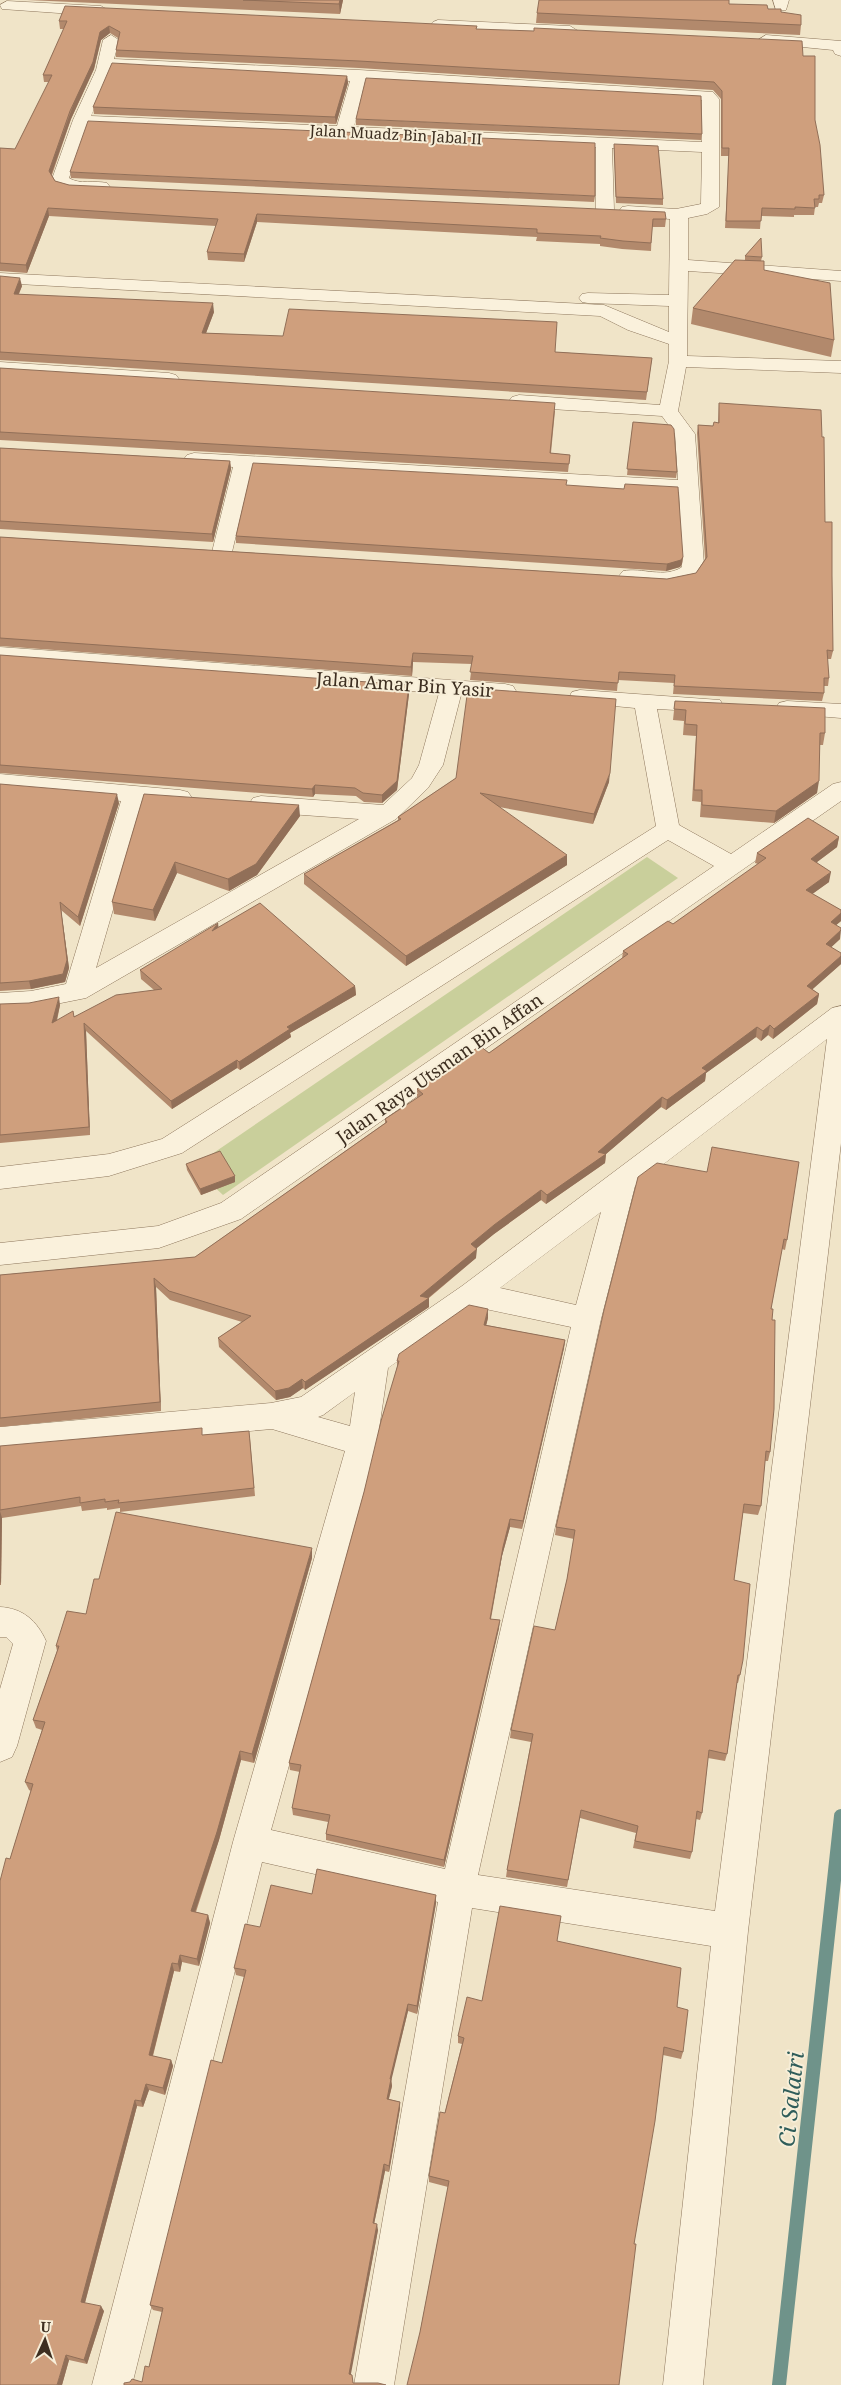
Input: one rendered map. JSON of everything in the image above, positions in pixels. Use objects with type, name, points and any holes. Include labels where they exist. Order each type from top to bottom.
[{"type":"street","points":[[0,21],[9,3],[120,12]]},
{"type":"street","points":[[418,24],[585,32]]},
{"type":"street","points":[[111,40],[106,63],[81,120],[60,179],[63,184],[70,186],[120,188]]},
{"type":"street","points":[[752,40],[841,46],[841,51]]},
{"type":"street","points":[[106,63],[698,94],[711,99],[710,207],[701,211],[679,213],[585,209]]},
{"type":"street","points":[[344,132],[358,75]]},
{"type":"street","name":"Jalan Muadz Bin Jabal II","points":[[81,120],[711,147]]},
{"type":"street","points":[[604,143],[605,210]]},
{"type":"street","points":[[606,575],[666,579],[688,574],[693,570],[690,487],[685,434],[668,411],[678,361],[679,213]]},
{"type":"street","points":[[0,261],[604,305],[635,326],[678,341]]},
{"type":"street","points":[[680,265],[841,276]]},
{"type":"street","points":[[0,278],[604,305],[678,301]]},
{"type":"street","points":[[678,361],[841,367]]},
{"type":"street","points":[[0,368],[190,380]]},
{"type":"street","points":[[499,400],[668,411]]},
{"type":"street","points":[[176,458],[690,487]]},
{"type":"street","points":[[222,552],[244,462]]},
{"type":"street","name":"Jalan Amar Bin Yasir","points":[[0,654],[529,693]]},
{"type":"street","points":[[0,1002],[31,1000],[77,991],[388,813],[420,783],[431,765],[452,687]]},
{"type":"street","points":[[558,695],[732,706]]},
{"type":"street","points":[[645,702],[668,829],[732,866]]},
{"type":"street","points":[[770,708],[841,711]]},
{"type":"street","points":[[0,782],[203,799]]},
{"type":"street","name":"Jalan Raya Utsman Bin Affan","points":[[0,1254],[159,1237],[230,1211],[841,790]]},
{"type":"street","points":[[77,991],[135,794]]},
{"type":"street","points":[[242,802],[388,813]]},
{"type":"street","points":[[0,1178],[82,1170],[126,1163],[172,1146],[668,829]]},
{"type":"street","points":[[0,1440],[271,1416],[298,1412],[312,1406],[331,1394],[375,1360],[472,1294],[841,1014]]},
{"type":"street","points":[[683,2385],[730,1931],[841,1034]]},
{"type":"street","points":[[374,2385],[458,1888],[587,1320],[623,1179]]},
{"type":"street","points":[[472,1294],[587,1320]]},
{"type":"street","points":[[112,2385],[250,1842],[348,1500],[362,1443],[375,1360]]},
{"type":"street","points":[[271,1416],[362,1443]]},
{"type":"street","points":[[0,1622],[9,1621],[22,1628],[30,1641],[0,1746]]},
{"type":"street","points":[[250,1842],[458,1888],[730,1931]]},
{"type":"green space","points":[[647,857],[678,878],[223,1195],[193,1167]]},
{"type":"building","points":[[243,0],[340,0],[339,4]]},
{"type":"building","points":[[539,0],[729,0],[729,4],[767,5],[768,9],[781,9],[781,12],[801,15],[801,25],[537,13]]},
{"type":"building","points":[[65,6],[477,26],[476,29],[534,31],[534,28],[802,41],[803,56],[815,56],[815,120],[820,145],[824,195],[819,195],[819,199],[814,199],[815,208],[762,208],[761,221],[726,221],[729,148],[722,148],[722,91],[714,82],[359,61],[116,50],[120,32],[109,26],[100,32],[93,62],[70,111],[49,171],[55,181],[69,185],[665,212],[666,219],[653,219],[651,243],[600,238],[601,236],[537,233],[537,229],[257,214],[244,254],[207,252],[218,219],[48,208],[26,265],[0,263],[0,148],[15,149],[52,75],[43,75],[67,21],[59,21]]},
{"type":"building","points":[[112,63],[347,76],[335,117],[93,107]]},
{"type":"building","points":[[366,78],[701,96],[702,134],[356,119]]},
{"type":"building","points":[[88,121],[595,143],[595,196],[70,172]]},
{"type":"building","points":[[614,144],[658,146],[663,199],[616,197]]},
{"type":"building","points":[[761,238],[762,257],[745,256]]},
{"type":"building","points":[[735,260],[764,261],[764,270],[830,283],[834,340],[693,308]]},
{"type":"building","points":[[0,276],[20,278],[14,294],[213,303],[202,333],[283,336],[289,309],[557,322],[555,352],[652,358],[647,392],[0,352]]},
{"type":"building","points":[[0,368],[555,403],[550,453],[570,455],[569,464],[0,432]]},
{"type":"building","points":[[719,403],[821,410],[822,437],[824,437],[825,522],[832,522],[833,651],[827,650],[829,678],[824,678],[824,693],[674,686],[675,675],[619,672],[618,683],[470,672],[473,656],[413,653],[411,667],[0,638],[0,537],[667,579],[696,573],[707,557],[698,425],[713,426],[714,422],[719,423]]},
{"type":"building","points":[[633,422],[671,425],[674,429],[677,472],[627,469]]},
{"type":"building","points":[[0,448],[230,461],[212,534],[0,521]]},
{"type":"building","points":[[253,463],[567,480],[566,485],[624,489],[625,484],[678,487],[683,557],[681,560],[667,564],[236,536]]},
{"type":"building","points":[[0,655],[409,685],[397,781],[382,795],[363,793],[355,788],[315,785],[312,789],[0,765]]},
{"type":"building","points":[[468,688],[616,699],[610,773],[594,814],[480,793],[567,855],[406,956],[304,874],[401,819],[398,817],[456,778]]},
{"type":"building","points":[[675,701],[825,708],[825,733],[820,733],[819,781],[776,811],[702,805],[702,790],[694,790],[697,725],[685,724],[686,710],[674,709]]},
{"type":"building","points":[[0,784],[117,794],[78,917],[60,902],[67,960],[63,974],[29,981],[0,983]]},
{"type":"building","points":[[144,794],[299,805],[256,864],[228,879],[175,862],[153,910],[112,902]]},
{"type":"building","points":[[808,818],[839,837],[811,859],[831,872],[806,890],[841,910],[841,913],[831,922],[841,928],[841,930],[826,944],[841,953],[841,956],[807,986],[819,994],[774,1029],[770,1025],[763,1031],[757,1027],[702,1068],[707,1071],[667,1100],[662,1097],[598,1152],[606,1154],[547,1195],[541,1190],[494,1225],[471,1244],[477,1249],[420,1296],[429,1298],[305,1382],[302,1379],[289,1388],[275,1391],[218,1338],[251,1316],[169,1291],[154,1278],[160,1402],[0,1418],[0,1275],[195,1257],[387,1122],[385,1119],[423,1094],[417,1089],[480,1046],[489,1053],[628,954],[623,951],[668,921],[673,924],[766,858],[757,853]]},
{"type":"building","points":[[260,903],[355,986],[287,1027],[290,1029],[239,1062],[237,1060],[171,1101],[84,1023],[89,1127],[0,1135],[0,1004],[29,1003],[59,997],[52,1023],[73,1011],[74,1017],[116,995],[162,989],[140,970],[218,923],[212,931]]},
{"type":"building","points":[[712,1147],[799,1162],[787,1240],[784,1239],[771,1309],[773,1309],[772,1320],[775,1320],[774,1409],[770,1452],[766,1451],[761,1506],[744,1504],[734,1580],[750,1584],[743,1660],[740,1675],[738,1675],[727,1754],[709,1750],[702,1813],[697,1811],[692,1852],[635,1841],[638,1826],[581,1810],[568,1880],[507,1870],[533,1734],[511,1730],[534,1626],[555,1630],[567,1579],[575,1530],[556,1527],[604,1310],[638,1177],[657,1163],[707,1172]]},
{"type":"building","points":[[220,1151],[235,1176],[200,1189],[186,1164]]},
{"type":"building","points":[[469,1305],[488,1309],[484,1325],[565,1340],[523,1521],[510,1519],[503,1547],[490,1619],[500,1620],[444,1860],[326,1834],[330,1815],[292,1808],[301,1765],[289,1763],[364,1492],[381,1421],[399,1361],[397,1361],[399,1354]]},
{"type":"building","points":[[202,1428],[202,1435],[249,1431],[254,1488],[118,1503],[119,1500],[105,1502],[105,1499],[80,1503],[80,1497],[0,1510],[0,1446]]},
{"type":"building","points":[[116,1512],[312,1548],[252,1754],[240,1751],[217,1832],[191,1911],[208,1915],[197,1959],[180,1955],[178,1964],[172,1963],[149,2055],[171,2060],[163,2088],[146,2084],[141,2101],[135,2100],[81,2302],[101,2306],[84,2360],[66,2355],[57,2385],[0,2385],[0,1881],[6,1858],[10,1859],[33,1784],[25,1782],[45,1722],[33,1720],[59,1646],[56,1646],[67,1611],[86,1614],[94,1579],[99,1579]]},
{"type":"building","points":[[317,1869],[436,1895],[417,2006],[408,2004],[390,2079],[387,2099],[400,2102],[389,2166],[384,2164],[373,2223],[377,2224],[349,2374],[352,2375],[353,2383],[378,2383],[386,2385],[124,2385],[124,2383],[130,2382],[132,2379],[142,2382],[145,2366],[149,2367],[163,2308],[150,2305],[211,2060],[222,2063],[246,1970],[234,1968],[245,1924],[260,1927],[271,1885],[312,1894]]},
{"type":"building","points":[[500,1906],[561,1916],[557,1941],[681,1968],[677,2007],[688,2010],[683,2052],[664,2047],[655,2121],[634,2244],[636,2244],[619,2385],[407,2385],[420,2332],[449,2181],[429,2176],[440,2112],[445,2113],[464,2038],[458,2036],[467,1997],[482,2001]]},
{"type":"waterway","name":"Ci Salatri","points":[[779,2385],[841,1816]]}]
